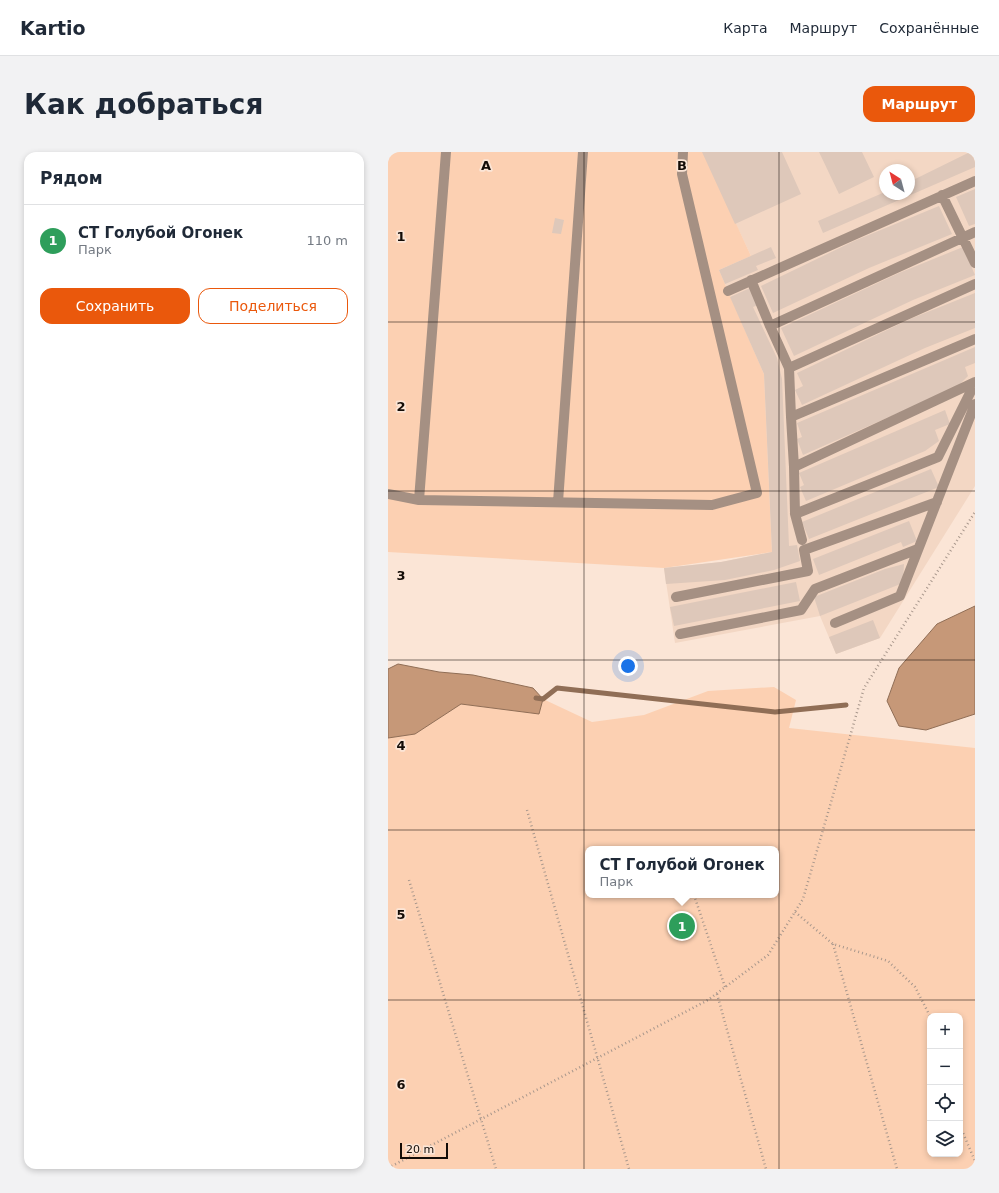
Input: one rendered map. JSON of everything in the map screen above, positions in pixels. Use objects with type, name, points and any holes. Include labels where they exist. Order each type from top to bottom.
[{"type":"lane","points":[[419,500],[446,152]]},
{"type":"lane","points":[[558,502],[583,152]]},
{"type":"lane","points":[[388,494],[419,500],[712,505],[757,492],[682,174],[683,152]]},
{"type":"lane","points":[[728,290],[942,194],[975,181]]},
{"type":"lane","points":[[942,194],[975,263]]},
{"type":"lane","points":[[770,326],[975,232]]},
{"type":"lane","points":[[751,280],[788,368],[794,467],[795,514],[802,540]]},
{"type":"lane","points":[[788,368],[975,284]]},
{"type":"lane","points":[[791,417],[975,339]]},
{"type":"lane","points":[[794,467],[975,382]]},
{"type":"lane","points":[[795,514],[938,457],[975,382]]},
{"type":"lane","points":[[835,623],[900,596],[975,404]]},
{"type":"lane","points":[[676,597],[808,571],[804,550],[937,502]]},
{"type":"lane","points":[[680,634],[801,610],[815,589],[918,550]]},
{"type":"path","points":[[388,1168],[708,1000],[768,955],[803,899],[864,688],[975,512]]},
{"type":"path","points":[[527,810],[629,1169]]},
{"type":"path","points":[[409,880],[496,1169]]},
{"type":"path","points":[[695,898],[726,987]]},
{"type":"path","points":[[795,912],[833,944],[888,961],[916,987],[929,1013]]},
{"type":"path","points":[[833,944],[897,1169]]},
{"type":"path","points":[[717,994],[766,1169]]},
{"type":"path","points":[[963,1133],[975,1161]]},
{"type":"shaded area","points":[[388,152],[703,152],[751,256],[719,270],[764,374],[772,552],[664,568],[388,552]]},
{"type":"shaded area","points":[[702,152],[975,152],[975,486],[880,638],[836,654],[820,616],[675,643],[664,568],[721,562],[772,552],[764,374],[719,270],[751,256]]},
{"type":"shaded area","points":[[975,606],[975,714],[926,730],[899,726],[887,701],[899,668],[937,624]]},
{"type":"shaded area","points":[[398,664],[439,672],[473,675],[533,688],[543,699],[539,714],[461,704],[415,734],[388,738],[388,669]]},
{"type":"shaded area","points":[[774,687],[796,700],[789,728],[975,748],[975,1169],[388,1169],[388,738],[415,734],[461,704],[539,714],[543,699],[592,722],[644,715],[708,691]]},
{"type":"building","points":[[702,152],[782,152],[801,194],[735,224]]},
{"type":"building","points":[[819,152],[862,152],[874,177],[839,194]]},
{"type":"building","points":[[970,152],[975,152],[975,167],[915,193],[915,179]]},
{"type":"building","points":[[975,189],[975,224],[969,226],[956,197]]},
{"type":"building","points":[[879,195],[879,200],[899,200],[823,233],[818,221]]},
{"type":"building","points":[[939,206],[952,234],[869,268],[773,313],[761,286],[854,241]]},
{"type":"building","points":[[555,218],[564,220],[561,234],[552,233]]},
{"type":"building","points":[[771,247],[776,258],[756,266],[758,270],[725,284],[719,270]]},
{"type":"building","points":[[963,247],[975,275],[913,300],[794,356],[781,328],[899,273]]},
{"type":"building","points":[[750,288],[758,305],[753,307],[777,358],[782,379],[789,546],[797,545],[800,561],[774,570],[725,580],[666,584],[664,568],[721,562],[772,552],[764,374],[730,297]]},
{"type":"building","points":[[975,293],[975,328],[925,348],[802,405],[795,390],[803,386],[797,373],[910,319]]},
{"type":"building","points":[[975,347],[975,363],[965,367],[968,376],[957,387],[803,455],[797,439],[802,437],[797,423]]},
{"type":"building","points":[[945,410],[950,424],[935,430],[939,441],[925,451],[806,501],[800,487],[804,485],[799,473]]},
{"type":"building","points":[[931,469],[939,487],[809,539],[802,522]]},
{"type":"building","points":[[909,521],[917,541],[903,547],[901,542],[819,575],[813,559]]},
{"type":"building","points":[[904,564],[903,583],[820,616],[814,597],[885,569]]},
{"type":"building","points":[[796,582],[800,601],[674,626],[670,607]]},
{"type":"building","points":[[873,620],[880,638],[836,654],[829,637]]},
{"type":"waterway","points":[[536,698],[543,699],[557,688],[775,712],[846,705]]},
{"type":"place","name":"СТ Голубой Огонек","points":[[682,926]]}]
